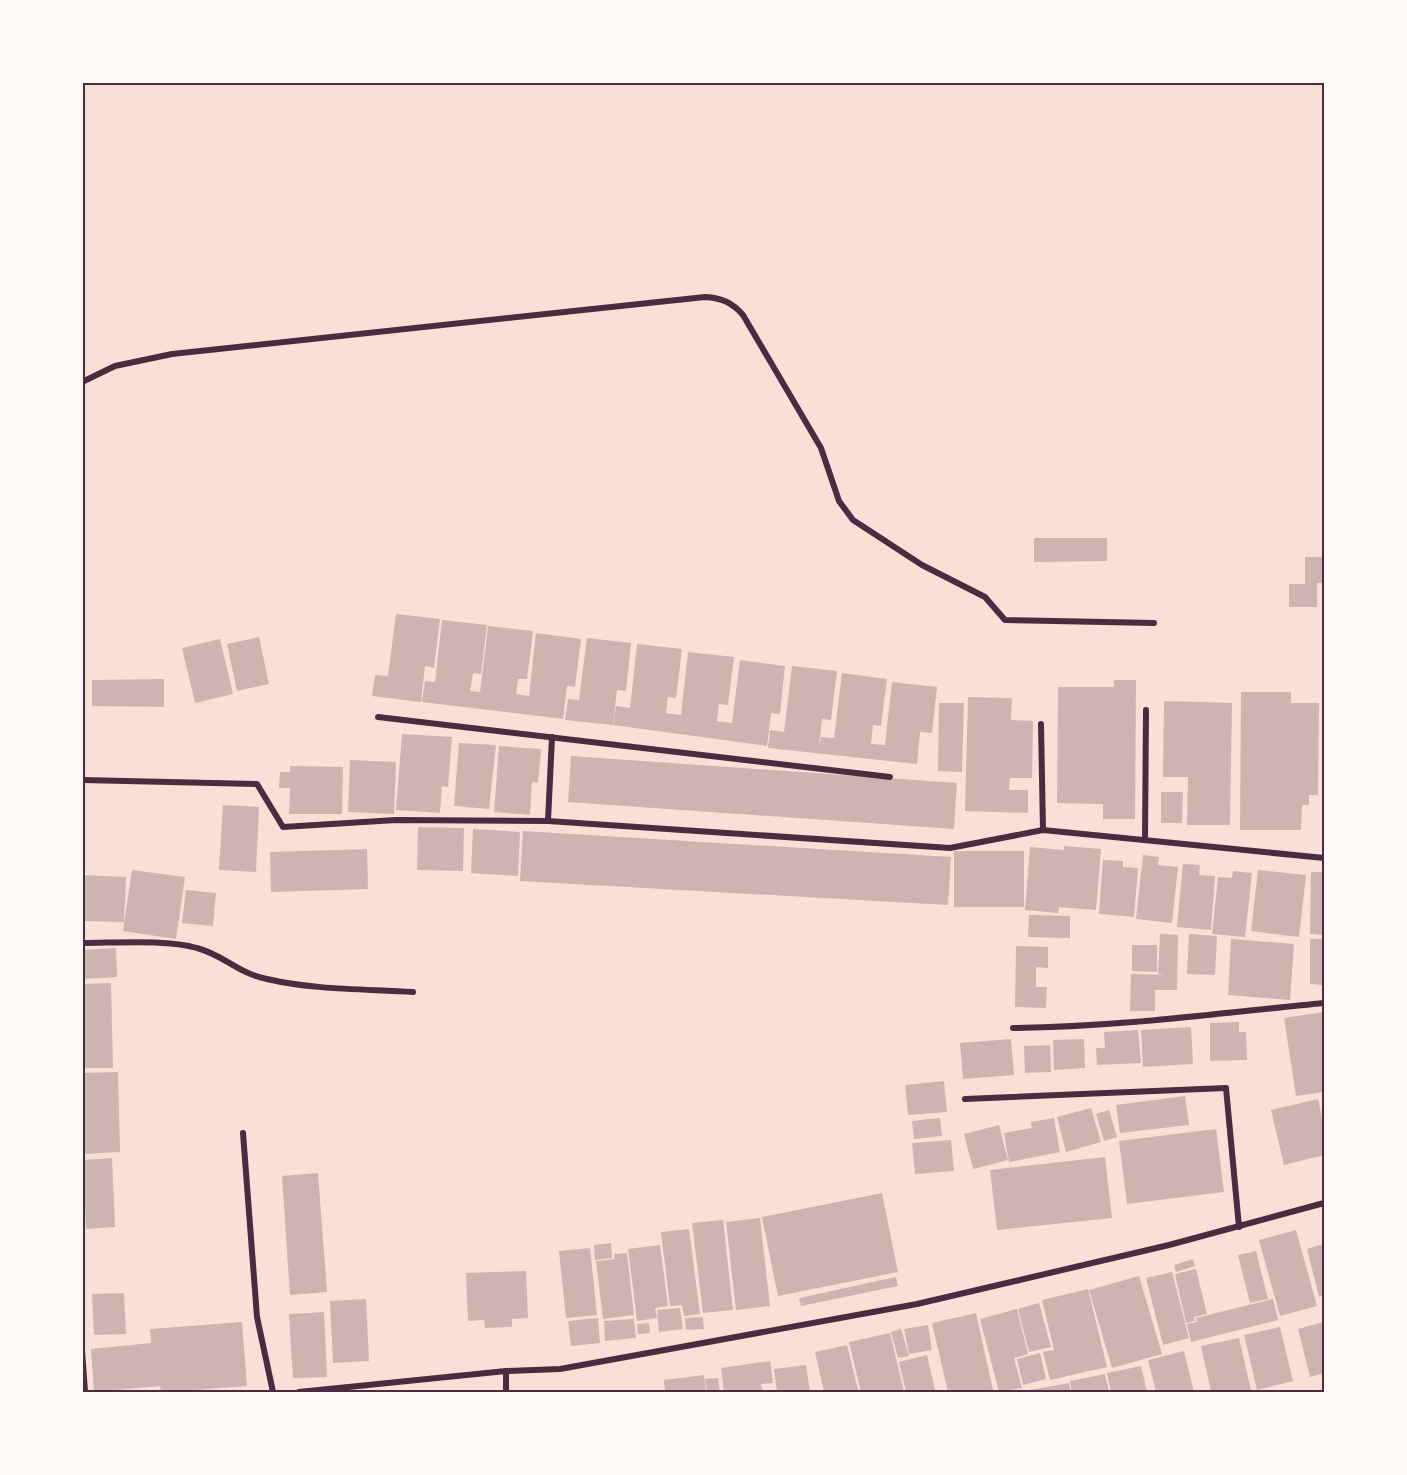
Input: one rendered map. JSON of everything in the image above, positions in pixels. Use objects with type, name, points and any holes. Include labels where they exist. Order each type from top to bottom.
[{"type":"street","points":[[82,382],[115,366],[172,354],[718,298],[736,307],[743,315],[822,448],[839,501],[858,525],[922,565],[985,597],[1005,620],[1154,623]]},
{"type":"street","points":[[1145,840],[1146,710]]},
{"type":"street","points":[[378,717],[890,777]]},
{"type":"street","points":[[1041,724],[1043,830]]},
{"type":"street","points":[[548,821],[552,737]]},
{"type":"street","points":[[82,780],[257,784],[283,827],[396,820],[548,821],[950,848],[1043,830],[1324,858]]},
{"type":"street","points":[[82,943],[194,947],[214,953],[241,972],[264,979],[290,984],[413,993]]},
{"type":"street","points":[[1013,1028],[1101,1026],[1324,1003]]},
{"type":"street","points":[[965,1099],[1226,1088],[1239,1227]]},
{"type":"street","points":[[243,1133],[257,1317],[273,1392]]},
{"type":"street","points":[[299,1392],[506,1371],[560,1369],[916,1304],[1239,1227],[1324,1203]]},
{"type":"street","points":[[82,1350],[85,1392]]},
{"type":"street","points":[[506,1371],[506,1392]]},
{"type":"building","points":[[1034,538],[1107,538],[1107,561],[1034,562]]},
{"type":"building","points":[[1305,557],[1324,557],[1324,583],[1317,583],[1317,607],[1289,607],[1289,584],[1305,584]]},
{"type":"building","points":[[396,614],[440,619],[434,668],[425,666],[421,702],[372,696],[375,675],[388,676]]},
{"type":"building","points":[[442,620],[487,625],[481,674],[473,673],[470,691],[480,692],[488,626],[533,631],[527,679],[518,679],[516,694],[529,696],[536,633],[581,639],[575,687],[567,686],[563,719],[422,702],[425,681],[435,682]]},
{"type":"building","points":[[259,637],[269,684],[237,691],[227,644]]},
{"type":"building","points":[[587,638],[631,643],[626,691],[617,690],[613,725],[565,720],[568,699],[579,700]]},
{"type":"building","points":[[220,639],[233,694],[195,703],[182,648]]},
{"type":"building","points":[[637,644],[682,649],[676,698],[668,697],[666,713],[681,715],[688,652],[734,657],[728,705],[719,704],[717,721],[732,723],[740,660],[785,666],[780,714],[771,713],[767,746],[613,725],[616,706],[630,708]]},
{"type":"building","points":[[792,666],[837,671],[831,720],[822,719],[819,747],[821,737],[834,738],[842,673],[887,679],[881,726],[873,725],[871,744],[885,745],[892,682],[937,687],[932,733],[920,732],[917,764],[768,748],[770,730],[784,732]]},
{"type":"building","points":[[164,679],[164,707],[92,706],[92,680]]},
{"type":"building","points":[[1114,680],[1136,680],[1135,819],[1103,819],[1103,804],[1057,803],[1058,687],[1114,687]]},
{"type":"building","points":[[1241,692],[1291,692],[1291,703],[1319,703],[1318,795],[1309,795],[1309,805],[1302,805],[1301,830],[1240,830]]},
{"type":"building","points":[[968,697],[1012,698],[1011,720],[1033,721],[1032,778],[1010,778],[1009,790],[1028,790],[1028,813],[965,811]]},
{"type":"building","points":[[1164,701],[1232,703],[1230,825],[1187,825],[1188,777],[1163,777]]},
{"type":"building","points":[[939,703],[964,703],[962,772],[938,771]]},
{"type":"building","points":[[402,734],[452,737],[448,787],[442,786],[440,813],[396,810]]},
{"type":"building","points":[[459,743],[496,745],[489,809],[454,806]]},
{"type":"building","points":[[499,746],[541,749],[538,783],[532,782],[530,815],[494,812]]},
{"type":"building","points":[[571,756],[957,783],[954,829],[568,802]]},
{"type":"building","points":[[350,760],[396,762],[394,814],[348,812]]},
{"type":"building","points":[[290,766],[343,767],[342,814],[289,814],[290,788],[279,788],[280,772],[290,772]]},
{"type":"building","points":[[1161,792],[1183,792],[1182,823],[1161,823]]},
{"type":"building","points":[[223,805],[259,807],[256,872],[219,870]]},
{"type":"building","points":[[418,827],[464,828],[463,871],[417,870]]},
{"type":"building","points":[[473,829],[520,832],[518,876],[471,873]]},
{"type":"building","points":[[523,831],[951,857],[948,905],[520,881]]},
{"type":"building","points":[[1064,846],[1101,849],[1096,910],[1059,907],[1058,913],[1025,910],[1030,847],[1064,850]]},
{"type":"building","points":[[367,849],[368,889],[271,892],[270,852]]},
{"type":"building","points":[[954,851],[1024,851],[1024,907],[954,907]]},
{"type":"building","points":[[1143,855],[1159,857],[1158,865],[1178,867],[1172,923],[1136,919]]},
{"type":"building","points":[[1103,860],[1123,861],[1123,867],[1138,868],[1134,917],[1099,914]]},
{"type":"building","points":[[1183,864],[1200,865],[1199,875],[1215,876],[1211,930],[1177,927]]},
{"type":"building","points":[[132,870],[185,877],[176,939],[123,931]]},
{"type":"building","points":[[1258,870],[1306,875],[1299,937],[1251,931]]},
{"type":"building","points":[[1233,871],[1252,873],[1245,937],[1212,934],[1218,877],[1232,878]]},
{"type":"building","points":[[1311,872],[1324,872],[1324,935],[1310,934]]},
{"type":"building","points":[[82,875],[126,877],[124,922],[82,921]]},
{"type":"building","points":[[186,890],[216,893],[213,926],[182,923]]},
{"type":"building","points":[[1029,915],[1070,916],[1070,938],[1028,937]]},
{"type":"building","points":[[1160,934],[1178,935],[1177,990],[1155,990],[1155,1011],[1130,1011],[1131,974],[1165,975],[1158,974]]},
{"type":"building","points":[[1189,934],[1217,936],[1215,975],[1187,974]]},
{"type":"building","points":[[1231,939],[1294,944],[1290,1000],[1228,995]]},
{"type":"building","points":[[1310,939],[1324,939],[1324,985],[1310,984]]},
{"type":"building","points":[[1132,945],[1157,945],[1157,972],[1132,971]]},
{"type":"building","points":[[1016,946],[1048,947],[1048,968],[1036,967],[1036,987],[1047,987],[1046,1008],[1015,1007]]},
{"type":"building","points":[[116,948],[117,977],[82,979],[82,950]]},
{"type":"building","points":[[111,983],[113,1068],[82,1068],[82,984]]},
{"type":"building","points":[[1324,1012],[1324,1092],[1296,1096],[1284,1018]]},
{"type":"building","points":[[1239,1022],[1239,1032],[1246,1032],[1247,1060],[1210,1061],[1210,1023]]},
{"type":"building","points":[[1191,1027],[1193,1064],[1143,1067],[1141,1030]]},
{"type":"building","points":[[1138,1030],[1141,1063],[1097,1065],[1096,1048],[1105,1048],[1104,1032]]},
{"type":"building","points":[[1011,1039],[1014,1075],[963,1079],[960,1043]]},
{"type":"building","points":[[1084,1039],[1085,1068],[1054,1070],[1053,1040]]},
{"type":"building","points":[[1050,1045],[1051,1072],[1025,1073],[1024,1046]]},
{"type":"building","points":[[118,1072],[120,1152],[82,1154],[82,1073]]},
{"type":"building","points":[[944,1081],[947,1112],[908,1115],[905,1085]]},
{"type":"building","points":[[1185,1096],[1189,1125],[1120,1133],[1116,1105]]},
{"type":"building","points":[[1318,1099],[1324,1127],[1324,1155],[1284,1165],[1271,1110]]},
{"type":"building","points":[[1091,1108],[1101,1142],[1066,1152],[1057,1117]]},
{"type":"building","points":[[1109,1110],[1117,1137],[1104,1141],[1096,1114]]},
{"type":"building","points":[[940,1118],[942,1136],[914,1139],[912,1121]]},
{"type":"building","points":[[1054,1118],[1060,1152],[1009,1162],[1004,1133],[1032,1128],[1031,1122]]},
{"type":"building","points":[[999,1125],[1008,1160],[973,1169],[964,1134]]},
{"type":"building","points":[[1216,1129],[1224,1192],[1127,1204],[1119,1141]]},
{"type":"building","points":[[951,1140],[954,1171],[915,1174],[912,1143]]},
{"type":"building","points":[[1105,1157],[1112,1218],[997,1230],[990,1170]]},
{"type":"building","points":[[112,1158],[115,1227],[86,1229],[83,1160]]},
{"type":"building","points":[[318,1173],[327,1292],[290,1295],[282,1176]]},
{"type":"building","points":[[882,1193],[898,1272],[778,1296],[762,1217]]},
{"type":"building","points":[[760,1218],[770,1306],[736,1310],[726,1222]]},
{"type":"building","points":[[723,1220],[733,1310],[703,1313],[692,1223]]},
{"type":"building","points":[[689,1229],[700,1314],[684,1316],[682,1305],[670,1306],[661,1232]]},
{"type":"building","points":[[1296,1230],[1317,1306],[1280,1316],[1259,1240]]},
{"type":"building","points":[[611,1243],[612,1258],[595,1260],[594,1245]]},
{"type":"building","points":[[1324,1244],[1324,1295],[1319,1297],[1307,1249]]},
{"type":"building","points":[[660,1245],[668,1306],[655,1308],[657,1318],[637,1321],[628,1249]]},
{"type":"building","points":[[590,1248],[597,1315],[566,1318],[559,1251]]},
{"type":"building","points":[[1256,1251],[1268,1299],[1250,1303],[1238,1255]]},
{"type":"building","points":[[627,1253],[634,1315],[603,1319],[596,1261],[615,1259],[614,1254]]},
{"type":"building","points":[[1193,1259],[1195,1266],[1176,1272],[1174,1265]]},
{"type":"building","points":[[1196,1269],[1207,1314],[1194,1317],[1195,1321],[1186,1323],[1175,1274]]},
{"type":"building","points":[[526,1271],[528,1318],[512,1319],[512,1327],[485,1328],[484,1320],[468,1321],[466,1273]]},
{"type":"building","points":[[1172,1272],[1189,1338],[1163,1345],[1146,1278]]},
{"type":"building","points":[[1139,1276],[1162,1354],[1112,1368],[1089,1290]]},
{"type":"building","points":[[896,1277],[898,1286],[801,1306],[799,1298]]},
{"type":"building","points":[[1088,1289],[1107,1367],[1050,1380],[1043,1352],[1054,1350],[1042,1300]]},
{"type":"building","points":[[124,1293],[126,1334],[94,1335],[92,1294]]},
{"type":"building","points":[[366,1299],[369,1361],[333,1363],[330,1301]]},
{"type":"building","points":[[1273,1299],[1278,1320],[1191,1342],[1187,1324],[1197,1322],[1196,1318]]},
{"type":"building","points":[[1039,1303],[1051,1347],[1029,1352],[1018,1309]]},
{"type":"building","points":[[680,1308],[683,1329],[659,1332],[657,1310]]},
{"type":"building","points":[[1017,1309],[1028,1354],[1014,1358],[1022,1388],[999,1392],[980,1319]]},
{"type":"building","points":[[324,1312],[327,1377],[293,1378],[289,1314]]},
{"type":"building","points":[[976,1313],[993,1390],[948,1392],[932,1323]]},
{"type":"building","points":[[703,1317],[704,1329],[686,1330],[685,1318]]},
{"type":"building","points":[[598,1318],[600,1343],[571,1346],[568,1321]]},
{"type":"building","points":[[634,1319],[636,1338],[605,1341],[604,1321]]},
{"type":"building","points":[[242,1322],[247,1386],[161,1392],[160,1386],[94,1392],[91,1349],[151,1343],[150,1329]]},
{"type":"building","points":[[1324,1322],[1324,1373],[1310,1377],[1298,1329]]},
{"type":"building","points":[[649,1323],[650,1333],[638,1334],[637,1324]]},
{"type":"building","points":[[928,1325],[932,1350],[909,1354],[904,1329]]},
{"type":"building","points":[[1280,1327],[1293,1381],[1257,1390],[1244,1335]]},
{"type":"building","points":[[901,1329],[909,1356],[898,1358],[891,1332]]},
{"type":"building","points":[[890,1333],[904,1392],[861,1392],[849,1342]]},
{"type":"building","points":[[1239,1338],[1251,1390],[1211,1392],[1201,1346]]},
{"type":"building","points":[[847,1345],[858,1390],[824,1392],[815,1352]]},
{"type":"building","points":[[1184,1351],[1194,1392],[1156,1392],[1148,1360]]},
{"type":"building","points":[[1040,1353],[1046,1379],[1023,1385],[1017,1359]]},
{"type":"building","points":[[927,1355],[935,1390],[906,1392],[899,1362]]},
{"type":"building","points":[[770,1361],[773,1383],[761,1384],[763,1392],[724,1392],[721,1368]]},
{"type":"building","points":[[806,1365],[810,1392],[777,1392],[774,1369]]},
{"type":"building","points":[[1141,1366],[1147,1392],[1111,1392],[1107,1373]]},
{"type":"building","points":[[1105,1374],[1109,1392],[1072,1392],[1070,1381]]},
{"type":"building","points":[[704,1375],[706,1392],[665,1392],[664,1380]]},
{"type":"building","points":[[718,1378],[720,1392],[707,1392],[705,1379]]},
{"type":"building","points":[[1069,1383],[1071,1392],[1024,1392],[1030,1390]]}]
